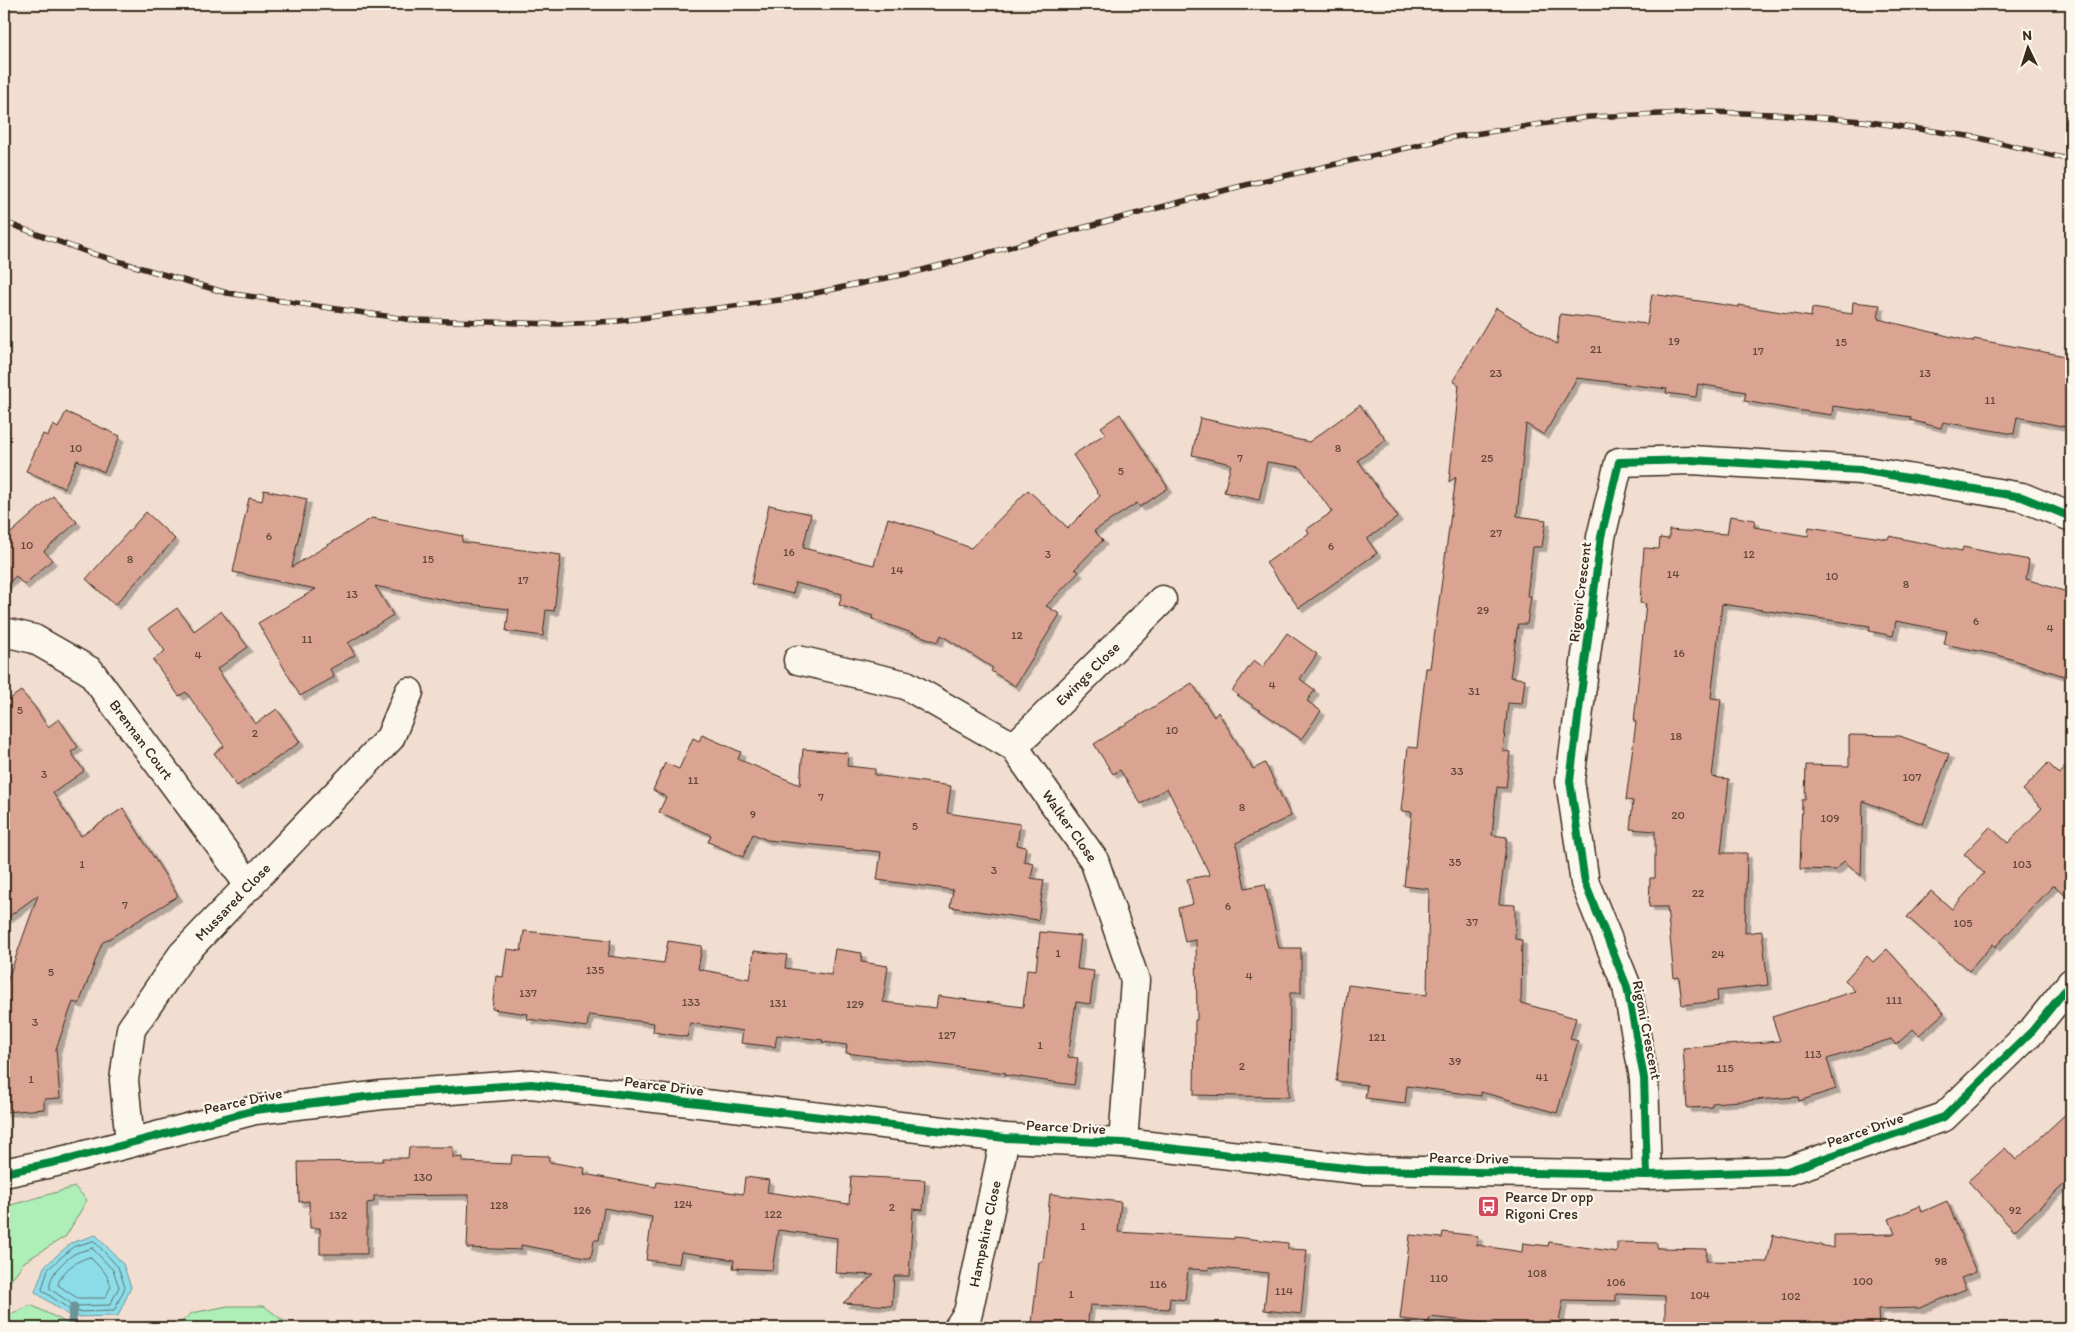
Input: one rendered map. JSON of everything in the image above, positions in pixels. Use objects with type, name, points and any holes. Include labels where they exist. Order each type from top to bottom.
[{"type":"street","name":"Rigoni Crescent","points":[[1647,1175],[1644,1078],[1627,987],[1584,883],[1570,781],[1601,537],[1619,462],[1690,460],[1860,470],[2022,497],[2071,517]]},
{"type":"street","name":"Ewings Close","points":[[1014,747],[1162,600]]},
{"type":"street","name":"Brennan Court","points":[[4,632],[34,639],[90,671],[250,886]]},
{"type":"street","name":"Walker Close","points":[[798,660],[906,685],[1014,747],[1094,860],[1135,980],[1123,1144]]},
{"type":"street","name":"Mussared Close","points":[[130,1143],[124,1080],[131,1029],[182,955],[390,738],[409,692]]},
{"type":"street","name":"Pearce Drive","points":[[4,1173],[70,1159],[255,1110],[382,1095],[531,1084],[1005,1138],[1123,1144],[1364,1170],[1647,1175],[1787,1171],[1944,1117],[2033,1030],[2071,983]]},
{"type":"street","name":"Hampshire Close","points":[[958,1328],[968,1312],[1005,1138]]},
{"type":"green space","points":[[75,1187],[87,1200],[66,1236],[24,1262],[4,1290],[4,1207]]},
{"type":"green space","points":[[31,1305],[63,1321],[70,1328],[4,1328],[4,1317]]},
{"type":"green space","points":[[228,1306],[264,1306],[293,1328],[174,1328],[192,1313]]},
{"type":"water","points":[[96,1235],[123,1264],[131,1287],[118,1316],[71,1317],[35,1292],[44,1267],[71,1243]]},
{"type":"building","points":[[1652,294],[1739,307],[1739,305],[1811,317],[1812,308],[1852,314],[1853,302],[1880,305],[1878,319],[1973,342],[1974,339],[2071,357],[2071,428],[2017,417],[2014,434],[1943,422],[1941,428],[1910,420],[1911,417],[1833,406],[1832,415],[1744,401],[1746,392],[1698,384],[1696,397],[1666,393],[1667,389],[1577,378],[1544,435],[1526,424],[1517,516],[1546,520],[1542,547],[1533,547],[1527,596],[1531,596],[1527,624],[1518,624],[1510,677],[1525,679],[1522,704],[1508,703],[1503,751],[1510,752],[1506,788],[1497,787],[1492,835],[1507,837],[1499,904],[1515,905],[1515,939],[1522,940],[1521,1003],[1576,1018],[1570,1039],[1578,1041],[1557,1113],[1481,1092],[1481,1096],[1407,1086],[1405,1103],[1365,1098],[1367,1085],[1336,1081],[1348,985],[1427,995],[1429,889],[1404,886],[1412,812],[1401,811],[1408,747],[1417,748],[1426,668],[1430,668],[1456,477],[1449,482],[1459,385],[1453,381],[1496,308],[1557,344],[1560,314],[1647,324]]},
{"type":"building","points":[[1360,405],[1386,440],[1358,460],[1398,517],[1367,539],[1377,553],[1299,608],[1266,563],[1309,533],[1307,529],[1332,512],[1300,467],[1267,462],[1259,500],[1224,492],[1231,464],[1192,455],[1200,418],[1309,442]]},
{"type":"building","points":[[66,412],[120,436],[104,472],[77,460],[64,488],[26,471],[43,434],[48,436],[53,425],[58,428]]},
{"type":"building","points":[[1120,414],[1168,488],[1140,507],[1137,503],[1094,531],[1103,540],[1075,569],[1079,572],[1046,606],[1060,614],[1015,686],[991,671],[993,668],[941,635],[938,642],[872,619],[873,616],[839,605],[842,594],[795,583],[793,594],[751,584],[769,505],[811,514],[803,548],[874,565],[888,518],[933,532],[933,534],[971,548],[1028,490],[1068,528],[1100,496],[1073,455],[1106,433],[1101,427]]},
{"type":"building","points":[[264,490],[307,499],[292,567],[372,518],[463,536],[462,542],[561,555],[554,611],[546,610],[543,636],[506,631],[509,609],[460,603],[375,586],[393,615],[348,643],[355,655],[330,669],[334,677],[300,696],[258,623],[316,589],[233,572],[249,498],[262,501]]},
{"type":"building","points":[[53,496],[77,522],[44,551],[52,560],[24,585],[16,576],[4,587],[4,539]]},
{"type":"building","points":[[146,512],[175,539],[115,605],[86,579]]},
{"type":"building","points":[[1730,516],[1755,520],[1754,527],[1808,536],[1809,527],[1888,539],[1889,536],[1962,551],[1963,547],[2029,560],[2026,579],[2067,592],[2064,600],[2071,602],[2071,653],[2064,676],[1998,655],[1944,644],[1947,631],[1896,621],[1893,636],[1869,631],[1870,626],[1722,604],[1711,698],[1721,699],[1712,777],[1729,779],[1721,853],[1747,853],[1745,933],[1762,931],[1768,985],[1717,991],[1718,1001],[1682,1005],[1679,977],[1674,978],[1667,907],[1649,907],[1650,878],[1655,878],[1655,831],[1630,829],[1633,801],[1626,800],[1636,722],[1634,722],[1646,604],[1640,603],[1644,548],[1659,549],[1660,538],[1669,539],[1669,530],[1727,534]]},
{"type":"building","points":[[177,608],[194,631],[221,611],[248,647],[217,669],[255,724],[277,709],[300,742],[237,786],[214,753],[224,746],[186,692],[179,696],[153,660],[165,651],[149,628]]},
{"type":"building","points":[[1287,633],[1317,654],[1300,679],[1315,690],[1307,701],[1321,711],[1301,739],[1232,691],[1254,660],[1263,667]]},
{"type":"building","points":[[1192,683],[1214,717],[1218,712],[1253,769],[1265,763],[1291,816],[1236,843],[1245,888],[1265,884],[1279,948],[1301,948],[1301,993],[1290,993],[1289,1097],[1194,1095],[1195,1020],[1197,1020],[1196,940],[1185,942],[1178,908],[1193,904],[1187,879],[1210,875],[1167,788],[1141,804],[1120,770],[1113,774],[1094,744]]},
{"type":"building","points":[[21,691],[48,727],[59,719],[78,747],[71,752],[84,771],[53,793],[81,836],[123,808],[178,896],[102,943],[79,1004],[73,1002],[56,1049],[60,1098],[44,1099],[44,1109],[4,1112],[4,990],[38,895],[4,920],[4,703]]},
{"type":"building","points":[[702,735],[741,752],[738,759],[800,785],[803,749],[848,753],[847,766],[875,769],[875,775],[951,786],[947,813],[1020,824],[1017,845],[1026,847],[1024,861],[1034,863],[1031,878],[1044,880],[1038,920],[950,907],[953,890],[877,880],[881,852],[767,840],[753,834],[743,857],[708,842],[711,835],[659,812],[666,797],[653,790],[665,763],[679,769],[693,738],[699,741]]},
{"type":"building","points":[[1849,735],[1900,736],[1949,754],[1923,824],[1863,801],[1861,876],[1844,861],[1836,870],[1800,869],[1802,800],[1805,799],[1806,765],[1849,766]]},
{"type":"building","points":[[2071,760],[2071,901],[2054,885],[1995,947],[1993,944],[1969,971],[1907,917],[1931,891],[1952,909],[1984,873],[1964,854],[1990,827],[2008,843],[2042,808],[2023,790],[2048,763],[2059,774]]},
{"type":"building","points":[[524,931],[611,940],[608,956],[664,963],[668,941],[702,946],[698,969],[750,979],[754,951],[787,955],[785,968],[831,975],[835,949],[862,953],[861,962],[888,966],[883,1002],[936,1008],[938,996],[1023,1007],[1027,969],[1036,970],[1040,932],[1081,936],[1077,969],[1094,971],[1090,1004],[1076,1002],[1068,1057],[1078,1058],[1074,1085],[1005,1075],[1006,1073],[846,1053],[847,1045],[822,1042],[823,1040],[777,1035],[775,1047],[741,1043],[743,1031],[690,1023],[687,1037],[653,1032],[654,1023],[589,1015],[587,1027],[527,1019],[528,1014],[492,1009],[496,976],[503,977],[507,949],[521,951]]},
{"type":"building","points":[[1887,949],[1944,1013],[1919,1035],[1913,1029],[1896,1045],[1891,1039],[1827,1059],[1836,1089],[1799,1101],[1798,1097],[1712,1103],[1712,1107],[1687,1108],[1683,1048],[1780,1041],[1772,1017],[1855,991],[1845,980],[1867,956],[1873,962]]},
{"type":"building","points":[[2071,1109],[2071,1178],[2014,1231],[1968,1181],[2005,1148],[2016,1160]]},
{"type":"building","points":[[409,1147],[453,1147],[453,1158],[463,1157],[463,1162],[511,1164],[512,1155],[549,1156],[549,1162],[585,1168],[584,1174],[656,1187],[657,1182],[743,1194],[745,1177],[769,1180],[767,1192],[849,1204],[851,1176],[925,1180],[923,1210],[913,1209],[909,1276],[894,1276],[892,1306],[843,1303],[874,1275],[835,1273],[837,1238],[778,1230],[772,1270],[733,1268],[734,1260],[681,1252],[679,1264],[646,1260],[652,1217],[604,1208],[599,1240],[594,1240],[591,1258],[521,1245],[521,1250],[467,1248],[469,1195],[374,1196],[374,1202],[367,1203],[367,1254],[320,1254],[320,1228],[310,1228],[309,1201],[299,1202],[298,1162],[383,1161],[383,1158],[408,1158]]},
{"type":"building","points":[[1050,1194],[1121,1202],[1118,1232],[1234,1239],[1234,1237],[1288,1243],[1288,1249],[1307,1250],[1301,1314],[1264,1310],[1268,1273],[1209,1267],[1209,1270],[1188,1269],[1185,1300],[1170,1298],[1169,1309],[1090,1305],[1087,1328],[1032,1323],[1039,1262],[1043,1262]]},
{"type":"building","points":[[1947,1201],[1976,1272],[1961,1278],[1966,1289],[1920,1308],[1878,1309],[1879,1328],[1665,1328],[1665,1296],[1616,1294],[1616,1301],[1563,1300],[1559,1322],[1548,1321],[1547,1328],[1494,1328],[1494,1324],[1430,1317],[1429,1322],[1400,1319],[1410,1235],[1442,1238],[1443,1232],[1478,1236],[1477,1245],[1522,1252],[1523,1243],[1548,1246],[1549,1242],[1617,1252],[1617,1242],[1657,1243],[1657,1248],[1707,1249],[1706,1261],[1767,1262],[1773,1235],[1834,1248],[1834,1235],[1895,1234],[1889,1219],[1920,1206],[1922,1212]]},
{"type":"waterway","points":[[71,1328],[74,1307]]},
{"type":"railway","points":[[4,222],[87,252],[227,293],[413,320],[557,324],[619,321],[787,299],[915,272],[1245,185],[1454,137],[1589,117],[1709,112],[1774,114],[1863,121],[1975,137],[2071,160]]},
{"type":"cycle path","points":[[1647,1175],[1644,1078],[1627,987],[1585,883],[1570,781],[1601,537],[1619,462],[1691,460],[1860,470],[2022,497],[2071,517]]},
{"type":"cycle path","points":[[4,1173],[70,1159],[255,1110],[382,1095],[531,1084],[1005,1138],[1123,1143],[1364,1170],[1647,1175],[1787,1171],[1944,1117],[2033,1030],[2071,983]]},
{"type":"place","name":"Pearce Dr opp Rigoni Cres","points":[[1489,1206]]}]
